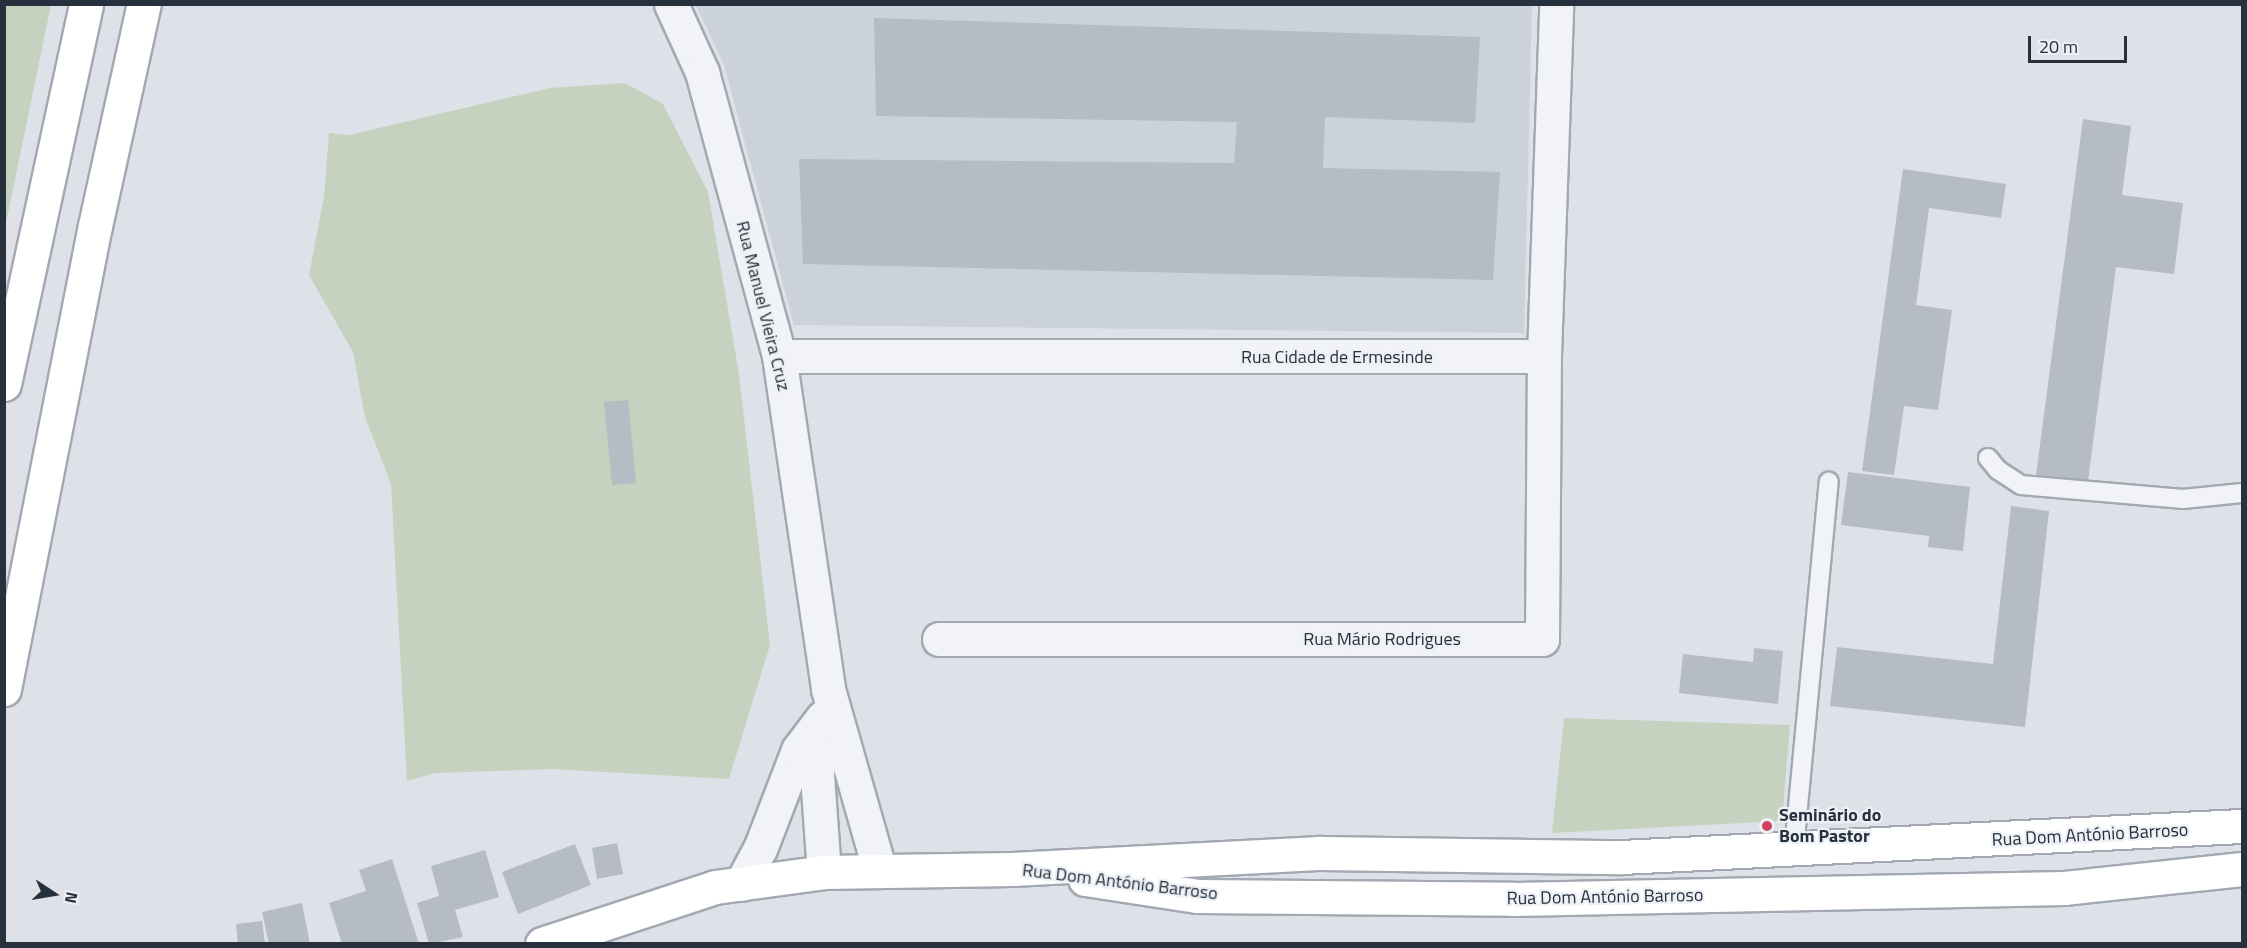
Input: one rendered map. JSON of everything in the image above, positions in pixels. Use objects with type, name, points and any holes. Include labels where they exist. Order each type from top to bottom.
[{"type":"main road","points":[[4,384],[86,4]]},
{"type":"main road","points":[[4,689],[93,238],[144,4]]},
{"type":"main road","name":"Rua Dom António Barroso","points":[[1012,869],[1321,853],[1621,857],[2242,826]]},
{"type":"main road","points":[[542,944],[715,887],[824,872],[1012,869]]},
{"type":"main road","name":"Rua Dom António Barroso","points":[[1012,869],[1197,896],[1513,899],[2064,888],[2242,870]]},
{"type":"street","name":"Rua Manuel Vieira Cruz","points":[[671,4],[702,72],[778,356],[825,703],[880,871]]},
{"type":"street","points":[[1544,356],[1556,4]]},
{"type":"street","name":"Rua Cidade de Ermesinde","points":[[778,356],[1544,356]]},
{"type":"street","name":"Rua Mário Rodrigues","points":[[939,639],[1542,639],[1544,356]]},
{"type":"street","name":"Rua Manuel Vieira Cruz","points":[[824,872],[817,775],[825,703]]},
{"type":"street","points":[[741,884],[760,849],[798,750],[825,703]]},
{"type":"lane","points":[[1988,458],[1998,470],[2022,485],[2183,499],[2242,494]]},
{"type":"lane","points":[[1794,849],[1829,482]]},
{"type":"shaded area","points":[[696,5],[1532,5],[1524,333],[794,325],[724,65]]},
{"type":"green space","points":[[4,5],[51,5],[5,228],[4,228]]},
{"type":"green space","points":[[625,83],[663,104],[708,192],[739,374],[770,645],[729,779],[551,769],[435,773],[407,781],[391,484],[365,417],[353,352],[309,275],[324,197],[329,133],[349,135],[550,88]]},
{"type":"green space","points":[[1564,718],[1790,725],[1782,821],[1552,833]]},
{"type":"building","points":[[874,18],[1480,37],[1475,123],[1325,117],[1323,168],[1500,172],[1493,280],[803,264],[799,159],[1234,163],[1237,122],[876,116]]},
{"type":"building","points":[[2083,119],[2131,126],[2122,195],[2183,203],[2174,274],[2116,267],[2088,481],[2036,475]]},
{"type":"building","points":[[1903,169],[2006,184],[2001,218],[1929,208],[1916,305],[1952,310],[1938,410],[1904,406],[1894,475],[1862,471]]},
{"type":"building","points":[[628,400],[636,483],[612,485],[604,402]]},
{"type":"building","points":[[1848,472],[1970,487],[1963,551],[1928,547],[1929,536],[1841,525]]},
{"type":"building","points":[[2011,506],[2049,511],[2025,727],[1830,706],[1837,647],[1993,664]]},
{"type":"building","points":[[1754,648],[1783,651],[1778,704],[1679,693],[1683,654],[1753,662]]},
{"type":"building","points":[[617,843],[623,874],[597,879],[592,848]]},
{"type":"building","points":[[575,844],[591,885],[518,914],[502,872]]},
{"type":"building","points":[[485,850],[499,897],[455,910],[463,937],[429,944],[417,903],[439,896],[431,866]]},
{"type":"building","points":[[392,859],[419,944],[342,944],[329,903],[366,891],[359,870]]},
{"type":"building","points":[[302,903],[310,944],[269,944],[262,912]]},
{"type":"building","points":[[262,921],[265,944],[238,944],[236,924]]},
{"type":"place","name":"Seminário do Bom Pastor","points":[[1767,826]]}]
